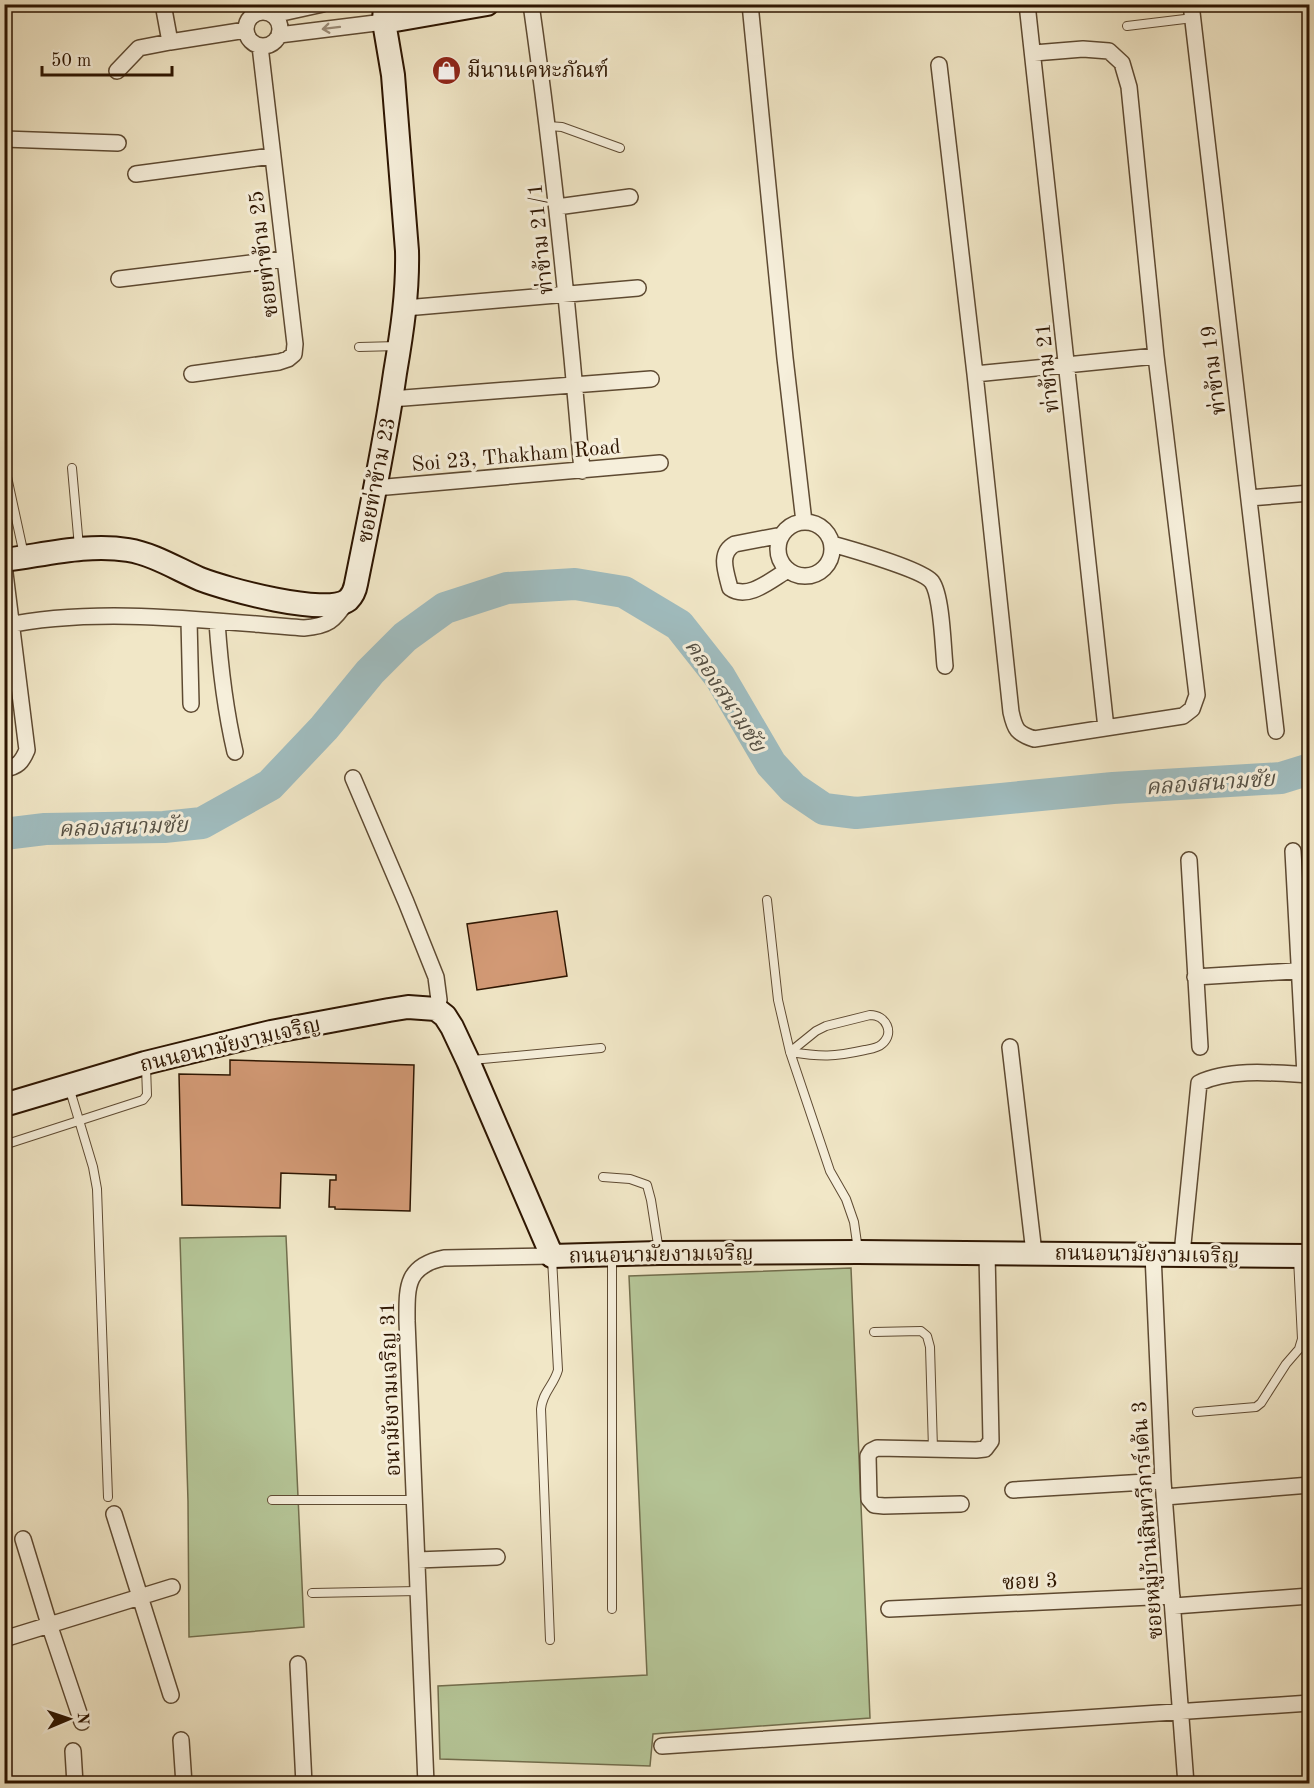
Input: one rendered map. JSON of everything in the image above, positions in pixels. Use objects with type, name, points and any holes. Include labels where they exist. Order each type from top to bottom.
[{"type":"street","points":[[163,4],[170,42]]},
{"type":"street","points":[[323,4],[273,15],[255,9],[247,23],[248,37],[260,46],[268,45],[279,35],[384,13],[487,4]]},
{"type":"street","name":"ท่าข้าม 21/1","points":[[531,4],[548,126],[567,294],[582,471]]},
{"type":"street","points":[[750,4],[783,347],[804,522]]},
{"type":"street","name":"ท่าข้าม 21","points":[[1027,4],[1106,728]]},
{"type":"street","name":"ท่าข้าม 19","points":[[1192,11],[1276,731]]},
{"type":"street","name":"ซอยท่าข้าม 23","points":[[347,601],[356,584],[392,399],[405,308],[408,251],[393,75],[384,13]]},
{"type":"street","points":[[273,15],[279,24],[279,35]]},
{"type":"street","points":[[117,71],[139,48],[246,30]]},
{"type":"street","name":"ซอยท่าข้าม 25","points":[[192,374],[279,362],[294,354],[295,344],[260,46]]},
{"type":"street","points":[[939,65],[1013,724],[1020,734],[1034,739],[1183,716],[1192,709],[1197,695],[1156,356],[1130,87],[1122,63],[1109,51],[1083,49],[1034,53]]},
{"type":"street","points":[[4,139],[118,143]]},
{"type":"street","points":[[136,174],[272,156]]},
{"type":"street","points":[[557,207],[630,197]]},
{"type":"street","points":[[118,279],[284,259]]},
{"type":"street","points":[[405,308],[638,288]]},
{"type":"street","points":[[975,374],[1156,356]]},
{"type":"street","points":[[392,399],[651,379]]},
{"type":"street","name":"Soi 23, Thakham Road","points":[[375,488],[660,464]]},
{"type":"street","points":[[1249,498],[1310,493]]},
{"type":"street","points":[[804,522],[812,523],[825,530],[832,544],[832,554],[822,570],[805,576],[796,574],[783,564],[778,550],[782,535],[791,526],[804,522]]},
{"type":"street","points":[[782,535],[735,543],[725,552],[725,563],[730,588],[739,592],[753,590],[788,570]]},
{"type":"street","points":[[832,544],[887,561],[925,576],[932,582],[939,609],[945,666]]},
{"type":"street","points":[[4,769],[15,767],[23,760],[27,750],[8,625],[11,561],[80,550],[107,548],[129,550],[219,586],[261,596],[322,607],[347,601]]},
{"type":"street","points":[[8,625],[69,617],[146,618],[319,627],[331,622],[347,601]]},
{"type":"street","points":[[189,620],[191,704]]},
{"type":"street","points":[[217,622],[220,669],[235,752]]},
{"type":"street","points":[[353,778],[436,977],[439,1000],[436,1009]]},
{"type":"street","points":[[1182,1254],[1199,1083],[1213,1076],[1228,1074],[1307,1075],[1305,970],[1293,851]]},
{"type":"street","points":[[1189,860],[1200,1047]]},
{"type":"street","points":[[1195,977],[1305,970]]},
{"type":"street","name":"ถนนอนามัยงามเจริญ","points":[[4,1105],[145,1063],[271,1032],[408,1007],[436,1009],[445,1016],[452,1027],[468,1060],[552,1256],[858,1252],[1304,1256]]},
{"type":"street","points":[[1010,1047],[1034,1253]]},
{"type":"street","points":[[961,1504],[874,1505],[868,1499],[868,1456],[871,1450],[878,1448],[985,1449],[991,1441],[987,1253]]},
{"type":"street","name":"ซอยหมู่บ้าน่สินทวีการ์เด้น 3","points":[[1153,1254],[1163,1481],[1186,1784]]},
{"type":"street","name":"อนามัยงามเจริญ 31","points":[[426,1784],[407,1322],[410,1278],[418,1267],[444,1258],[552,1256]]},
{"type":"street","points":[[1013,1490],[1163,1481]]},
{"type":"street","points":[[1165,1497],[1310,1485]]},
{"type":"street","points":[[114,1514],[171,1695]]},
{"type":"street","points":[[23,1539],[82,1722]]},
{"type":"street","points":[[417,1560],[497,1557]]},
{"type":"street","points":[[4,1639],[172,1587]]},
{"type":"street","name":"ซอย 3","points":[[889,1609],[1310,1596]]},
{"type":"street","points":[[298,1664],[304,1784]]},
{"type":"street","points":[[662,1746],[1310,1703]]},
{"type":"street","points":[[181,1740],[183,1784]]},
{"type":"street","points":[[73,1751],[75,1784]]},
{"type":"lane","points":[[1127,26],[1192,11]]},
{"type":"lane","points":[[548,126],[562,127],[620,148]]},
{"type":"lane","points":[[359,347],[399,346]]},
{"type":"lane","points":[[4,462],[11,561]]},
{"type":"lane","points":[[72,468],[80,550]]},
{"type":"lane","points":[[766,900],[778,1000],[790,1052],[830,1171],[846,1199],[854,1222],[858,1252]]},
{"type":"lane","points":[[870,1015],[883,1018],[886,1025],[888,1036],[882,1044],[875,1048],[822,1057],[790,1052],[816,1031],[826,1026],[870,1015]]},
{"type":"lane","points":[[468,1060],[602,1048]]},
{"type":"lane","points":[[4,1145],[143,1100],[147,1095],[145,1063]]},
{"type":"lane","points":[[68,1086],[93,1167],[97,1189],[108,1497]]},
{"type":"lane","points":[[603,1177],[630,1179],[647,1185],[659,1253]]},
{"type":"lane","points":[[612,1255],[612,1609]]},
{"type":"lane","points":[[550,1640],[542,1400],[555,1381],[558,1371],[552,1256]]},
{"type":"lane","points":[[1197,1412],[1256,1407],[1299,1349],[1302,1339],[1304,1256]]},
{"type":"lane","points":[[874,1332],[921,1331],[927,1336],[930,1347],[933,1449]]},
{"type":"lane","points":[[272,1500],[414,1500]]},
{"type":"lane","points":[[312,1593],[418,1591]]},
{"type":"green space","points":[[286,1236],[304,1627],[189,1637],[188,1501],[180,1238]]},
{"type":"green space","points":[[851,1268],[870,1718],[653,1734],[650,1766],[440,1759],[438,1686],[647,1675],[629,1276]]},
{"type":"building","points":[[557,911],[567,976],[477,990],[467,924]]},
{"type":"building","points":[[230,1060],[414,1065],[410,1211],[335,1209],[335,1207],[329,1207],[330,1180],[336,1180],[336,1175],[281,1173],[280,1208],[182,1205],[179,1074],[230,1075]]},
{"type":"waterway","name":"คลองสนามชัย","points":[[4,834],[45,829],[164,827],[202,823],[270,785],[324,728],[370,672],[405,637],[445,608],[507,588],[575,584],[624,592],[679,625],[720,677],[771,764],[793,788],[824,809],[856,813],[1113,788],[1281,778],[1310,769]]},
{"type":"place","name":"มีนานเคหะภัณฑ์","points":[[446,70]]}]
